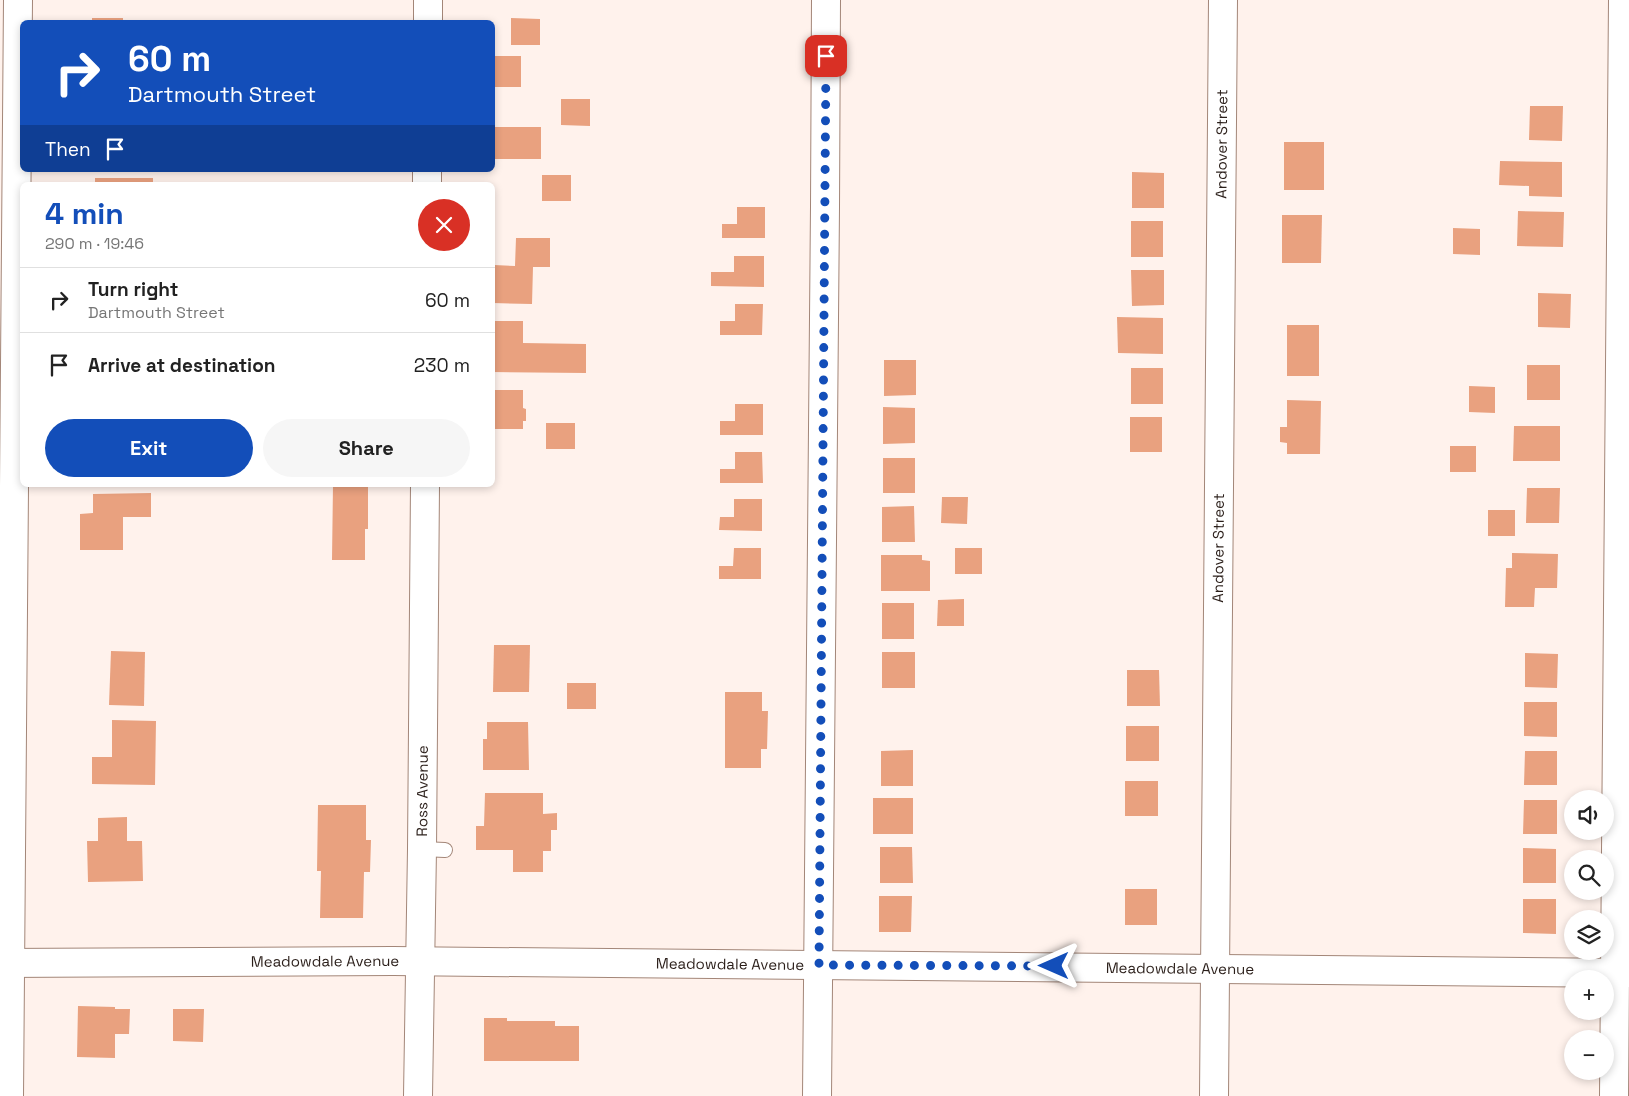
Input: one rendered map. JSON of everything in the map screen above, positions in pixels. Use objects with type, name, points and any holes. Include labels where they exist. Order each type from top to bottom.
[{"type":"street","points":[[9,1096],[5,963],[8,257],[18,0]]},
{"type":"street","points":[[428,0],[428,20]]},
{"type":"street","points":[[817,1096],[826,0]]},
{"type":"street","name":"Andover Street","points":[[1214,1096],[1223,0]]},
{"type":"street","points":[[1614,1096],[1622,973],[1623,0]]},
{"type":"street","name":"Ross Avenue","points":[[418,1096],[419,961],[434,849],[425,487]]},
{"type":"street","name":"Meadowdale Avenue","points":[[5,963],[419,961],[1622,973]]},
{"type":"building","points":[[92,18],[123,18],[123,20],[92,20]]},
{"type":"building","points":[[511,18],[540,19],[540,45],[511,45]]},
{"type":"building","points":[[495,56],[521,56],[521,87],[495,87]]},
{"type":"building","points":[[561,99],[590,99],[590,126],[561,125]]},
{"type":"building","points":[[1530,106],[1563,106],[1562,141],[1529,140]]},
{"type":"building","points":[[495,127],[541,127],[541,159],[495,159]]},
{"type":"building","points":[[1284,142],[1324,142],[1324,190],[1284,190]]},
{"type":"building","points":[[1500,161],[1562,162],[1562,197],[1529,196],[1529,186],[1499,185]]},
{"type":"building","points":[[1132,172],[1164,173],[1164,208],[1132,208]]},
{"type":"building","points":[[542,175],[571,175],[571,201],[542,201]]},
{"type":"building","points":[[95,178],[153,178],[153,182],[95,182]]},
{"type":"building","points":[[737,207],[765,207],[765,238],[722,238],[722,224],[737,224]]},
{"type":"building","points":[[1518,211],[1564,212],[1563,247],[1517,246]]},
{"type":"building","points":[[1282,215],[1322,215],[1321,263],[1282,263]]},
{"type":"building","points":[[1131,221],[1163,221],[1163,257],[1131,257]]},
{"type":"building","points":[[1453,228],[1480,229],[1480,255],[1453,254]]},
{"type":"building","points":[[516,238],[550,238],[550,267],[533,267],[532,304],[495,303],[495,265],[515,266]]},
{"type":"building","points":[[734,256],[764,256],[764,287],[711,286],[711,272],[734,272]]},
{"type":"building","points":[[1131,270],[1164,270],[1164,305],[1132,306]]},
{"type":"building","points":[[1538,293],[1571,294],[1570,328],[1538,327]]},
{"type":"building","points":[[735,304],[763,304],[762,335],[720,335],[720,321],[735,321]]},
{"type":"building","points":[[1117,317],[1163,318],[1163,354],[1118,353]]},
{"type":"building","points":[[495,321],[523,321],[523,343],[586,344],[586,373],[495,372]]},
{"type":"building","points":[[1287,325],[1319,325],[1319,376],[1287,376]]},
{"type":"building","points":[[884,360],[916,360],[916,395],[884,396]]},
{"type":"building","points":[[1527,365],[1560,365],[1560,400],[1527,400]]},
{"type":"building","points":[[1131,368],[1163,368],[1163,404],[1131,404]]},
{"type":"building","points":[[1469,386],[1495,387],[1495,413],[1469,412]]},
{"type":"building","points":[[495,390],[523,390],[523,408],[526,409],[526,421],[523,421],[523,429],[495,429]]},
{"type":"building","points":[[1287,400],[1321,401],[1320,454],[1287,454],[1287,443],[1280,442],[1280,427],[1287,427]]},
{"type":"building","points":[[735,404],[763,404],[763,435],[720,435],[720,421],[735,421]]},
{"type":"building","points":[[883,407],[915,408],[915,443],[883,444]]},
{"type":"building","points":[[1130,417],[1162,417],[1162,452],[1130,452]]},
{"type":"building","points":[[546,423],[575,423],[575,449],[546,449]]},
{"type":"building","points":[[1514,426],[1560,426],[1560,461],[1513,461]]},
{"type":"building","points":[[1450,446],[1476,446],[1476,472],[1450,472]]},
{"type":"building","points":[[735,452],[762,452],[763,483],[720,483],[720,469],[735,469]]},
{"type":"building","points":[[883,458],[915,458],[915,493],[883,493]]},
{"type":"building","points":[[333,487],[368,487],[368,529],[365,529],[365,560],[332,560]]},
{"type":"building","points":[[1527,488],[1560,488],[1559,523],[1526,523]]},
{"type":"building","points":[[151,493],[151,517],[123,517],[123,550],[80,550],[80,514],[93,513],[93,494]]},
{"type":"building","points":[[942,497],[968,497],[967,524],[941,523]]},
{"type":"building","points":[[734,499],[762,499],[762,531],[719,530],[720,517],[734,517]]},
{"type":"building","points":[[914,506],[915,542],[882,542],[882,507]]},
{"type":"building","points":[[1488,510],[1515,510],[1515,536],[1488,536]]},
{"type":"building","points":[[734,548],[761,548],[761,579],[719,579],[719,566],[733,566]]},
{"type":"building","points":[[955,548],[982,548],[982,574],[955,574]]},
{"type":"building","points":[[1512,553],[1558,554],[1557,588],[1535,588],[1534,607],[1505,607],[1506,568],[1512,568]]},
{"type":"building","points":[[881,555],[922,555],[922,560],[930,561],[930,591],[881,591]]},
{"type":"building","points":[[964,599],[964,626],[937,626],[938,600]]},
{"type":"building","points":[[882,603],[914,603],[914,639],[882,639]]},
{"type":"building","points":[[494,645],[530,645],[529,692],[493,692]]},
{"type":"building","points":[[111,651],[145,652],[144,706],[109,705]]},
{"type":"building","points":[[882,652],[915,652],[915,688],[882,688]]},
{"type":"building","points":[[1525,653],[1558,654],[1557,688],[1525,687]]},
{"type":"building","points":[[1127,670],[1159,670],[1160,706],[1127,706]]},
{"type":"building","points":[[567,683],[596,683],[596,709],[567,709]]},
{"type":"building","points":[[725,692],[762,692],[762,711],[768,711],[767,749],[761,749],[761,768],[725,768]]},
{"type":"building","points":[[1524,702],[1557,702],[1557,737],[1524,736]]},
{"type":"building","points":[[112,720],[156,721],[155,785],[92,784],[92,757],[112,757]]},
{"type":"building","points":[[487,722],[528,722],[529,770],[483,770],[483,739],[487,739]]},
{"type":"building","points":[[1126,726],[1159,726],[1159,761],[1126,761]]},
{"type":"building","points":[[913,750],[913,786],[881,786],[881,751]]},
{"type":"building","points":[[1525,751],[1557,751],[1557,785],[1524,785]]},
{"type":"building","points":[[1125,781],[1158,781],[1158,816],[1125,816]]},
{"type":"building","points":[[485,793],[543,793],[543,814],[557,813],[557,830],[551,830],[551,851],[543,851],[543,872],[513,872],[513,850],[476,850],[476,826],[484,826]]},
{"type":"building","points":[[873,798],[913,798],[913,834],[873,834]]},
{"type":"building","points":[[1524,800],[1557,800],[1557,834],[1523,834]]},
{"type":"building","points":[[318,805],[366,805],[366,840],[371,840],[370,872],[364,872],[363,918],[320,918],[321,871],[317,871]]},
{"type":"building","points":[[127,817],[127,841],[142,841],[143,881],[88,882],[87,841],[98,841],[98,818]]},
{"type":"building","points":[[880,847],[912,847],[913,883],[880,883]]},
{"type":"building","points":[[1523,848],[1556,849],[1556,883],[1523,883]]},
{"type":"building","points":[[1125,889],[1157,889],[1157,925],[1125,925]]},
{"type":"building","points":[[879,896],[912,896],[911,932],[879,932]]},
{"type":"building","points":[[1523,899],[1556,899],[1556,934],[1523,933]]},
{"type":"building","points":[[78,1006],[130,1009],[129,1034],[115,1034],[115,1058],[77,1057]]},
{"type":"building","points":[[173,1009],[204,1009],[203,1042],[173,1041]]},
{"type":"building","points":[[484,1018],[507,1018],[507,1021],[555,1021],[555,1026],[579,1026],[579,1061],[484,1061]]},
{"type":"route","points":[[826,56],[819,965],[1054,966]]}]
